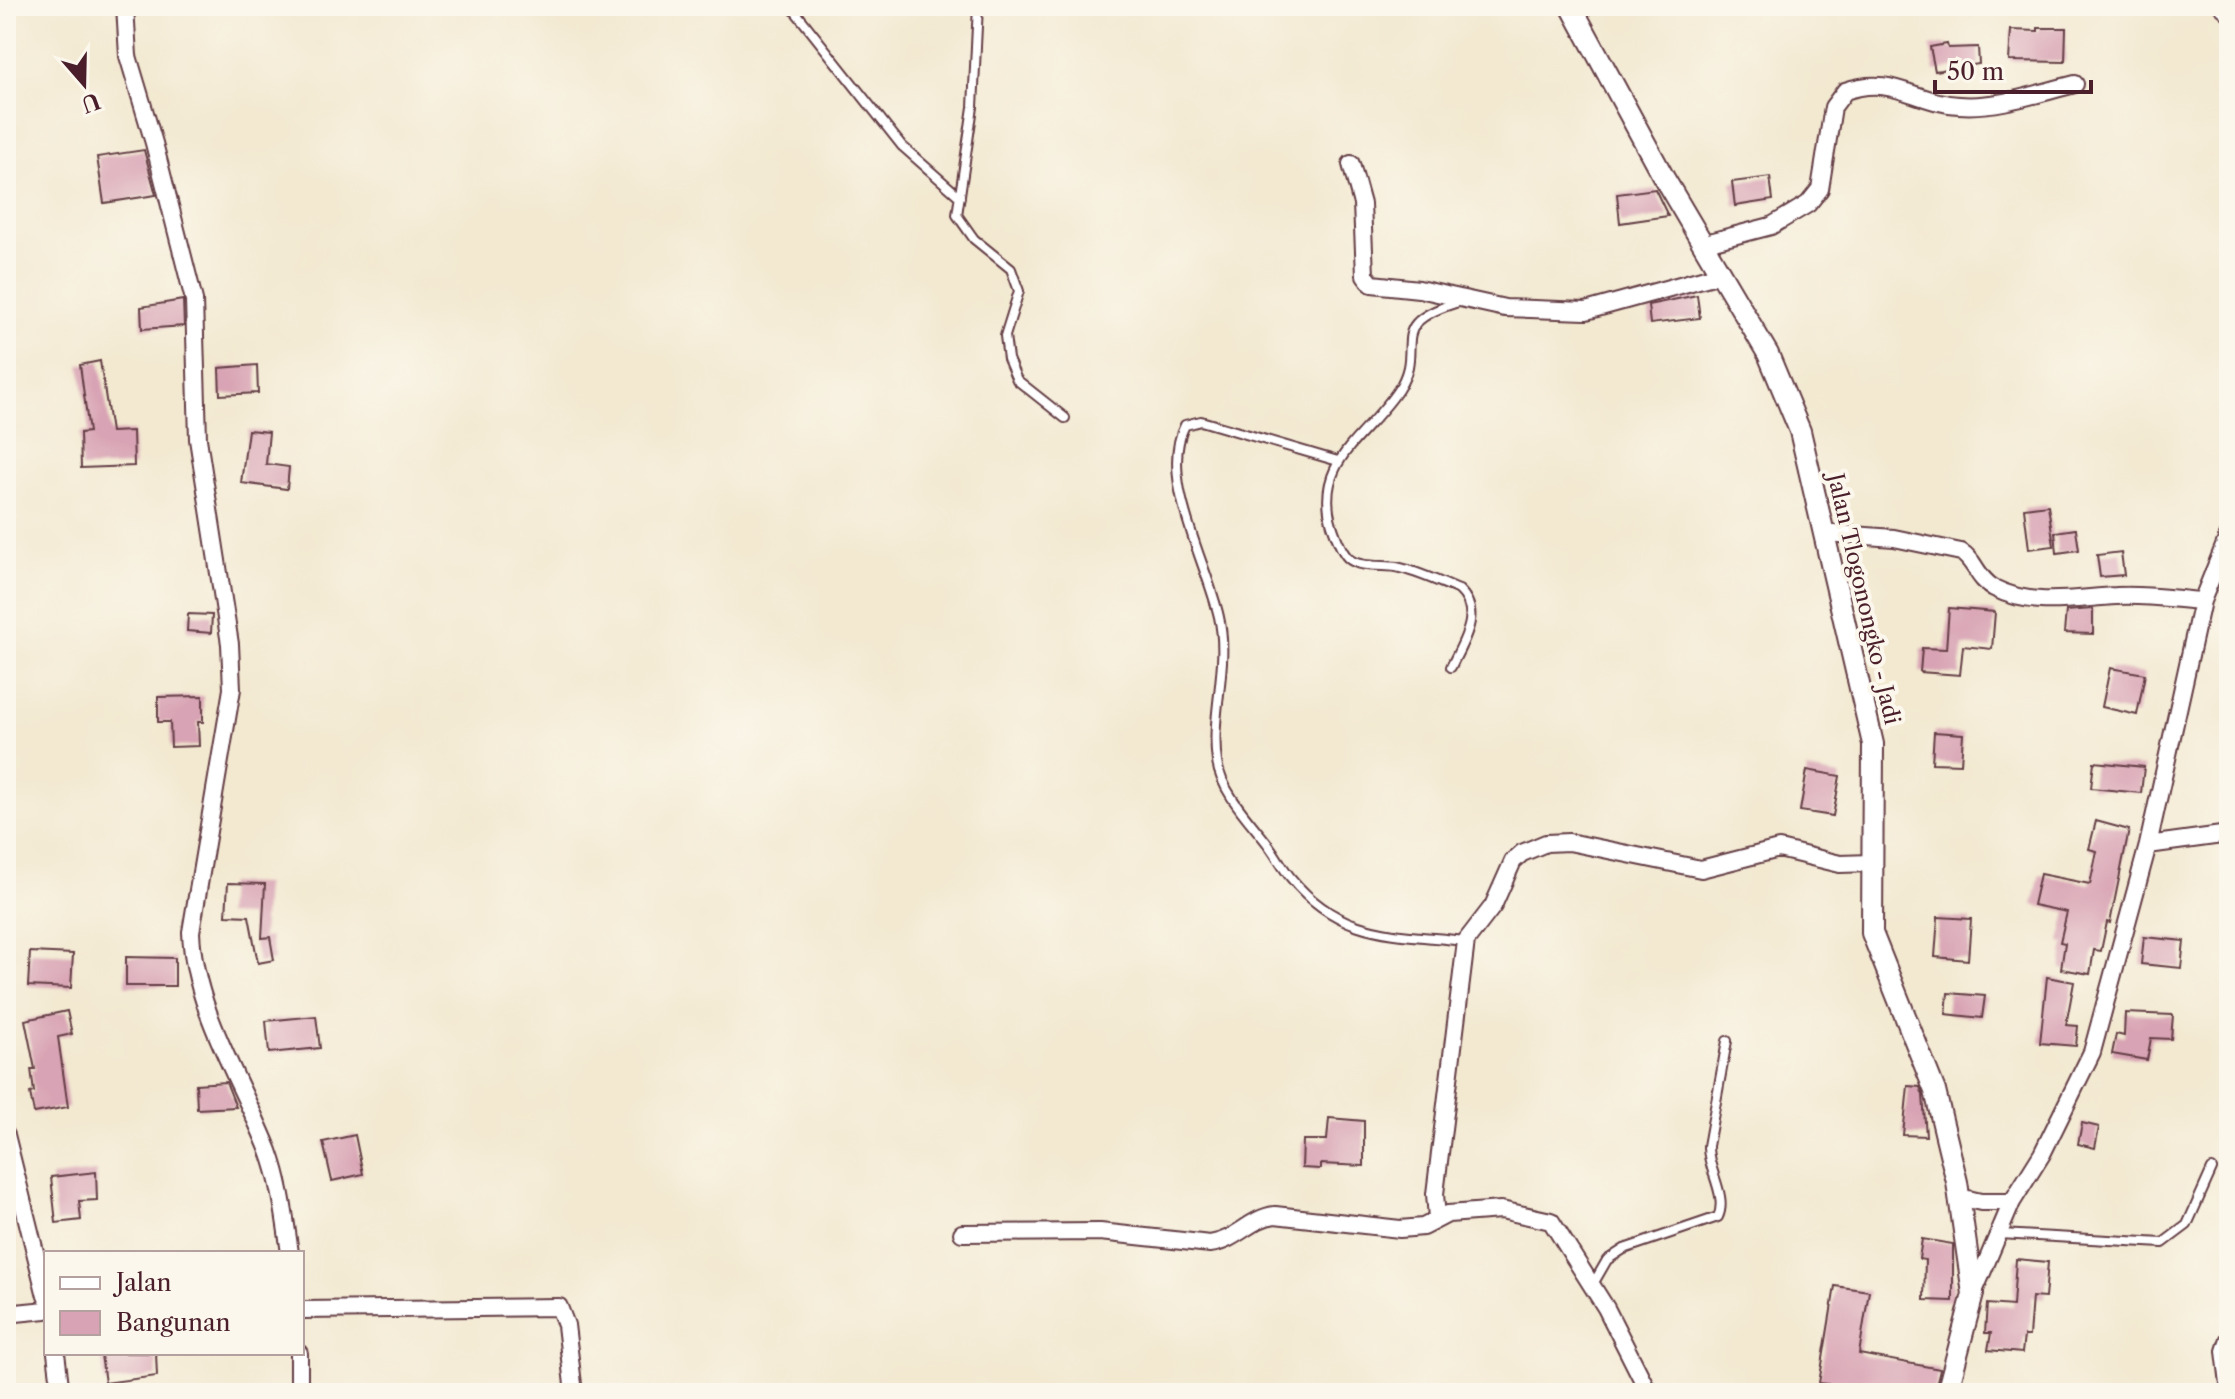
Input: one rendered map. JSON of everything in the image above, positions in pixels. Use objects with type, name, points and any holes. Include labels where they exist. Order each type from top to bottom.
[{"type":"street","points":[[125,6],[128,56],[194,300],[198,439],[230,644],[232,689],[191,932],[192,958],[203,998],[270,1153],[290,1251]]},
{"type":"street","name":"Jalan Tlogonongko - Jadi","points":[[1571,6],[1788,396],[1826,533],[1873,744],[1872,933],[1935,1091],[1952,1148],[1973,1294]]},
{"type":"street","points":[[2222,6],[2229,12]]},
{"type":"street","points":[[1702,244],[1771,226],[1808,204],[1820,189],[1833,107],[1845,91],[1886,84],[1930,100],[1979,106],[2075,84]]},
{"type":"street","points":[[1351,164],[1362,204],[1363,264],[1368,281],[1505,308],[1586,311],[1720,274]]},
{"type":"street","points":[[1826,533],[1894,538],[1961,552],[1982,580],[1995,589],[2022,597],[2062,602],[2134,596],[2202,601]]},
{"type":"street","points":[[1947,1393],[1973,1294],[1998,1234],[2012,1202],[2049,1141],[2092,1052],[2148,845],[2202,601],[2229,534]]},
{"type":"street","points":[[2148,845],[2229,834]]},
{"type":"street","points":[[1437,1218],[1435,1194],[1466,941],[1493,906],[1513,861],[1522,853],[1546,843],[1605,847],[1701,869],[1779,849],[1840,864],[1871,863]]},
{"type":"street","points":[[6,1135],[44,1288]]},
{"type":"street","points":[[1959,1197],[1981,1202],[2012,1202]]},
{"type":"street","points":[[962,1233],[1100,1232],[1210,1244],[1225,1242],[1264,1216],[1275,1215],[1400,1229],[1423,1227],[1437,1218],[1501,1210],[1551,1221],[1592,1286],[1649,1393]]},
{"type":"street","points":[[304,1310],[559,1307],[566,1325],[574,1393]]},
{"type":"street","points":[[6,1314],[44,1310]]},
{"type":"street","points":[[2229,1339],[2225,1351],[2229,1384]]},
{"type":"street","points":[[56,1355],[61,1393]]},
{"type":"street","points":[[299,1355],[299,1393]]},
{"type":"lane","points":[[791,6],[902,146],[960,197]]},
{"type":"lane","points":[[978,6],[973,107],[957,215],[974,239],[1011,269],[1019,291],[1005,336],[1008,359],[1017,380],[1065,418]]},
{"type":"lane","points":[[1451,667],[1469,631],[1471,611],[1466,597],[1459,590],[1398,567],[1354,562],[1347,558],[1333,529],[1326,491],[1338,461],[1404,380],[1411,330],[1431,310],[1463,301]]},
{"type":"lane","points":[[1338,461],[1201,421],[1185,425],[1177,439],[1179,479],[1190,528],[1220,618],[1223,667],[1217,763],[1236,804],[1291,878],[1327,914],[1358,929],[1466,941]]},
{"type":"lane","points":[[1592,1286],[1607,1260],[1624,1249],[1718,1217],[1722,1203],[1708,1164],[1708,1146],[1727,1041]]},
{"type":"lane","points":[[1998,1234],[2163,1243],[2187,1225],[2212,1169]]},
{"type":"building","points":[[2038,28],[2066,28],[2065,62],[2009,61],[2011,30],[2038,31]]},
{"type":"building","points":[[1947,44],[1948,48],[1978,47],[1979,64],[1935,71],[1930,47]]},
{"type":"building","points":[[144,150],[156,195],[104,203],[97,157]]},
{"type":"building","points":[[1770,177],[1773,200],[1735,206],[1732,182]]},
{"type":"building","points":[[1655,189],[1668,216],[1620,223],[1617,194]]},
{"type":"building","points":[[1697,295],[1700,318],[1650,324],[1648,305]]},
{"type":"building","points":[[183,300],[184,326],[142,329],[141,307]]},
{"type":"building","points":[[100,361],[111,432],[133,431],[134,466],[81,468],[80,433],[89,432],[80,365]]},
{"type":"building","points":[[257,365],[258,393],[220,395],[219,368]]},
{"type":"building","points":[[248,430],[269,432],[266,464],[289,467],[287,489],[241,483]]},
{"type":"building","points":[[2048,505],[2054,546],[2029,549],[2024,508]]},
{"type":"building","points":[[2076,529],[2079,550],[2057,553],[2055,532]]},
{"type":"building","points":[[2121,552],[2124,575],[2100,577],[2097,555]]},
{"type":"building","points":[[1949,608],[1995,612],[1992,649],[1963,646],[1960,675],[1920,672],[1922,648],[1946,649]]},
{"type":"building","points":[[2093,609],[2093,634],[2064,633],[2066,611]]},
{"type":"building","points":[[188,614],[212,615],[211,633],[187,631]]},
{"type":"building","points":[[2110,668],[2145,674],[2137,715],[2102,707]]},
{"type":"building","points":[[203,696],[203,722],[198,722],[199,746],[171,747],[170,722],[158,722],[158,697]]},
{"type":"building","points":[[1934,732],[1963,734],[1961,764],[1932,763]]},
{"type":"building","points":[[2094,762],[2144,767],[2141,793],[2091,788]]},
{"type":"building","points":[[1807,770],[1840,776],[1833,816],[1800,811]]},
{"type":"building","points":[[2096,821],[2129,830],[2110,923],[2107,922],[2101,951],[2094,950],[2090,974],[2061,969],[2065,943],[2060,942],[2067,912],[2033,905],[2040,874],[2090,884],[2097,851],[2089,849]]},
{"type":"building","points":[[228,883],[265,884],[262,938],[270,937],[274,960],[258,963],[249,916],[226,915]]},
{"type":"building","points":[[1938,917],[1971,919],[1968,960],[1935,957]]},
{"type":"building","points":[[2144,937],[2184,941],[2181,968],[2141,964]]},
{"type":"building","points":[[30,952],[73,954],[71,988],[28,986]]},
{"type":"building","points":[[126,957],[175,958],[175,986],[126,986]]},
{"type":"building","points":[[2047,977],[2074,982],[2066,1025],[2078,1026],[2076,1046],[2040,1043]]},
{"type":"building","points":[[1948,993],[1985,996],[1982,1018],[1946,1014]]},
{"type":"building","points":[[67,1011],[72,1034],[58,1037],[68,1107],[34,1113],[30,1093],[34,1092],[31,1069],[35,1069],[25,1020]]},
{"type":"building","points":[[2125,1013],[2173,1015],[2171,1039],[2151,1038],[2147,1060],[2112,1054],[2116,1034],[2124,1036]]},
{"type":"building","points":[[316,1016],[320,1048],[269,1053],[266,1021]]},
{"type":"building","points":[[226,1082],[236,1107],[197,1109],[196,1084]]},
{"type":"building","points":[[1908,1086],[1920,1087],[1923,1095],[1926,1136],[1903,1135]]},
{"type":"building","points":[[1329,1118],[1364,1121],[1364,1166],[1321,1164],[1321,1169],[1302,1168],[1303,1140],[1327,1140]]},
{"type":"building","points":[[2082,1123],[2099,1127],[2095,1148],[2078,1144]]},
{"type":"building","points":[[355,1135],[363,1174],[332,1181],[323,1142]]},
{"type":"building","points":[[96,1172],[97,1200],[79,1201],[81,1220],[56,1223],[51,1177]]},
{"type":"building","points":[[1922,1239],[1953,1244],[1953,1301],[1924,1300],[1925,1260],[1919,1259]]},
{"type":"building","points":[[2016,1259],[2048,1262],[2045,1298],[2032,1297],[2029,1336],[2024,1336],[2022,1353],[1988,1350],[1991,1333],[1985,1333],[1987,1304],[2013,1306]]},
{"type":"building","points":[[1835,1286],[1869,1291],[1859,1354],[1940,1369],[1934,1393],[1898,1393],[1819,1383]]},
{"type":"building","points":[[101,1355],[156,1355],[157,1376],[105,1383]]}]
